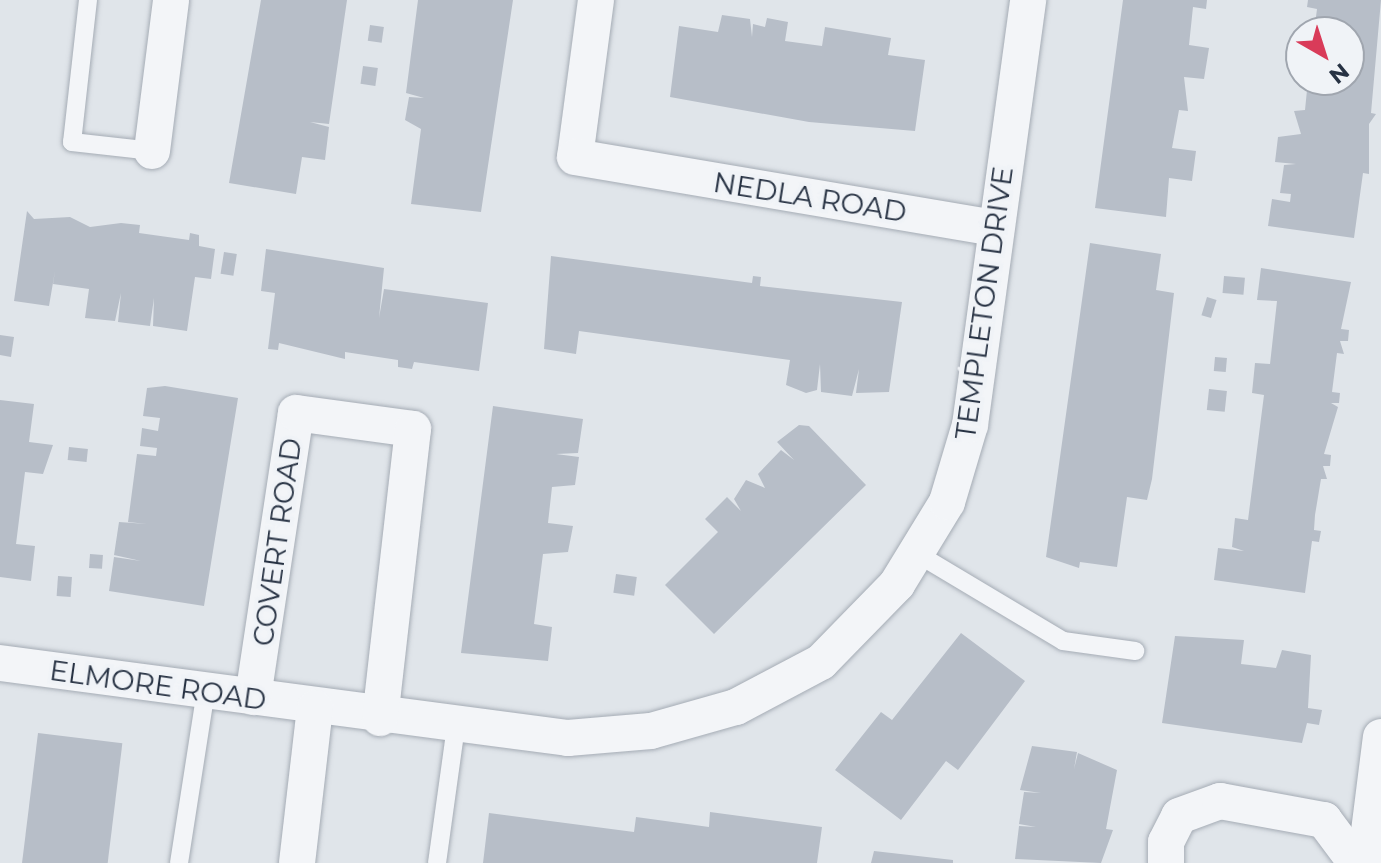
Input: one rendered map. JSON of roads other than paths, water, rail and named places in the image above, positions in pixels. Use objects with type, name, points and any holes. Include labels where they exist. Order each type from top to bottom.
[{"type":"street","points":[[152,151],[171,0]]},
{"type":"street","name":"NEDLA ROAD","points":[[596,0],[575,157],[996,228]]},
{"type":"street","name":"TEMPLETON DRIVE","points":[[315,708],[568,738],[651,731],[736,707],[821,662],[897,584],[947,502],[970,425],[1028,0]]},
{"type":"street","name":"COVERT ROAD","points":[[253,697],[296,413],[413,429],[380,718]]},
{"type":"street","name":"ELMORE ROAD","points":[[0,663],[206,690],[315,708]]},
{"type":"street","points":[[297,863],[315,708]]},
{"type":"street","points":[[1365,863],[1381,737]]},
{"type":"street","points":[[1166,863],[1166,842],[1179,816],[1220,801],[1324,820],[1356,863]]},
{"type":"lane","points":[[88,0],[72,142],[152,151]]},
{"type":"lane","points":[[916,553],[1063,641],[1135,651]]},
{"type":"lane","points":[[179,863],[206,690]]},
{"type":"lane","points":[[437,863],[456,726]]}]
